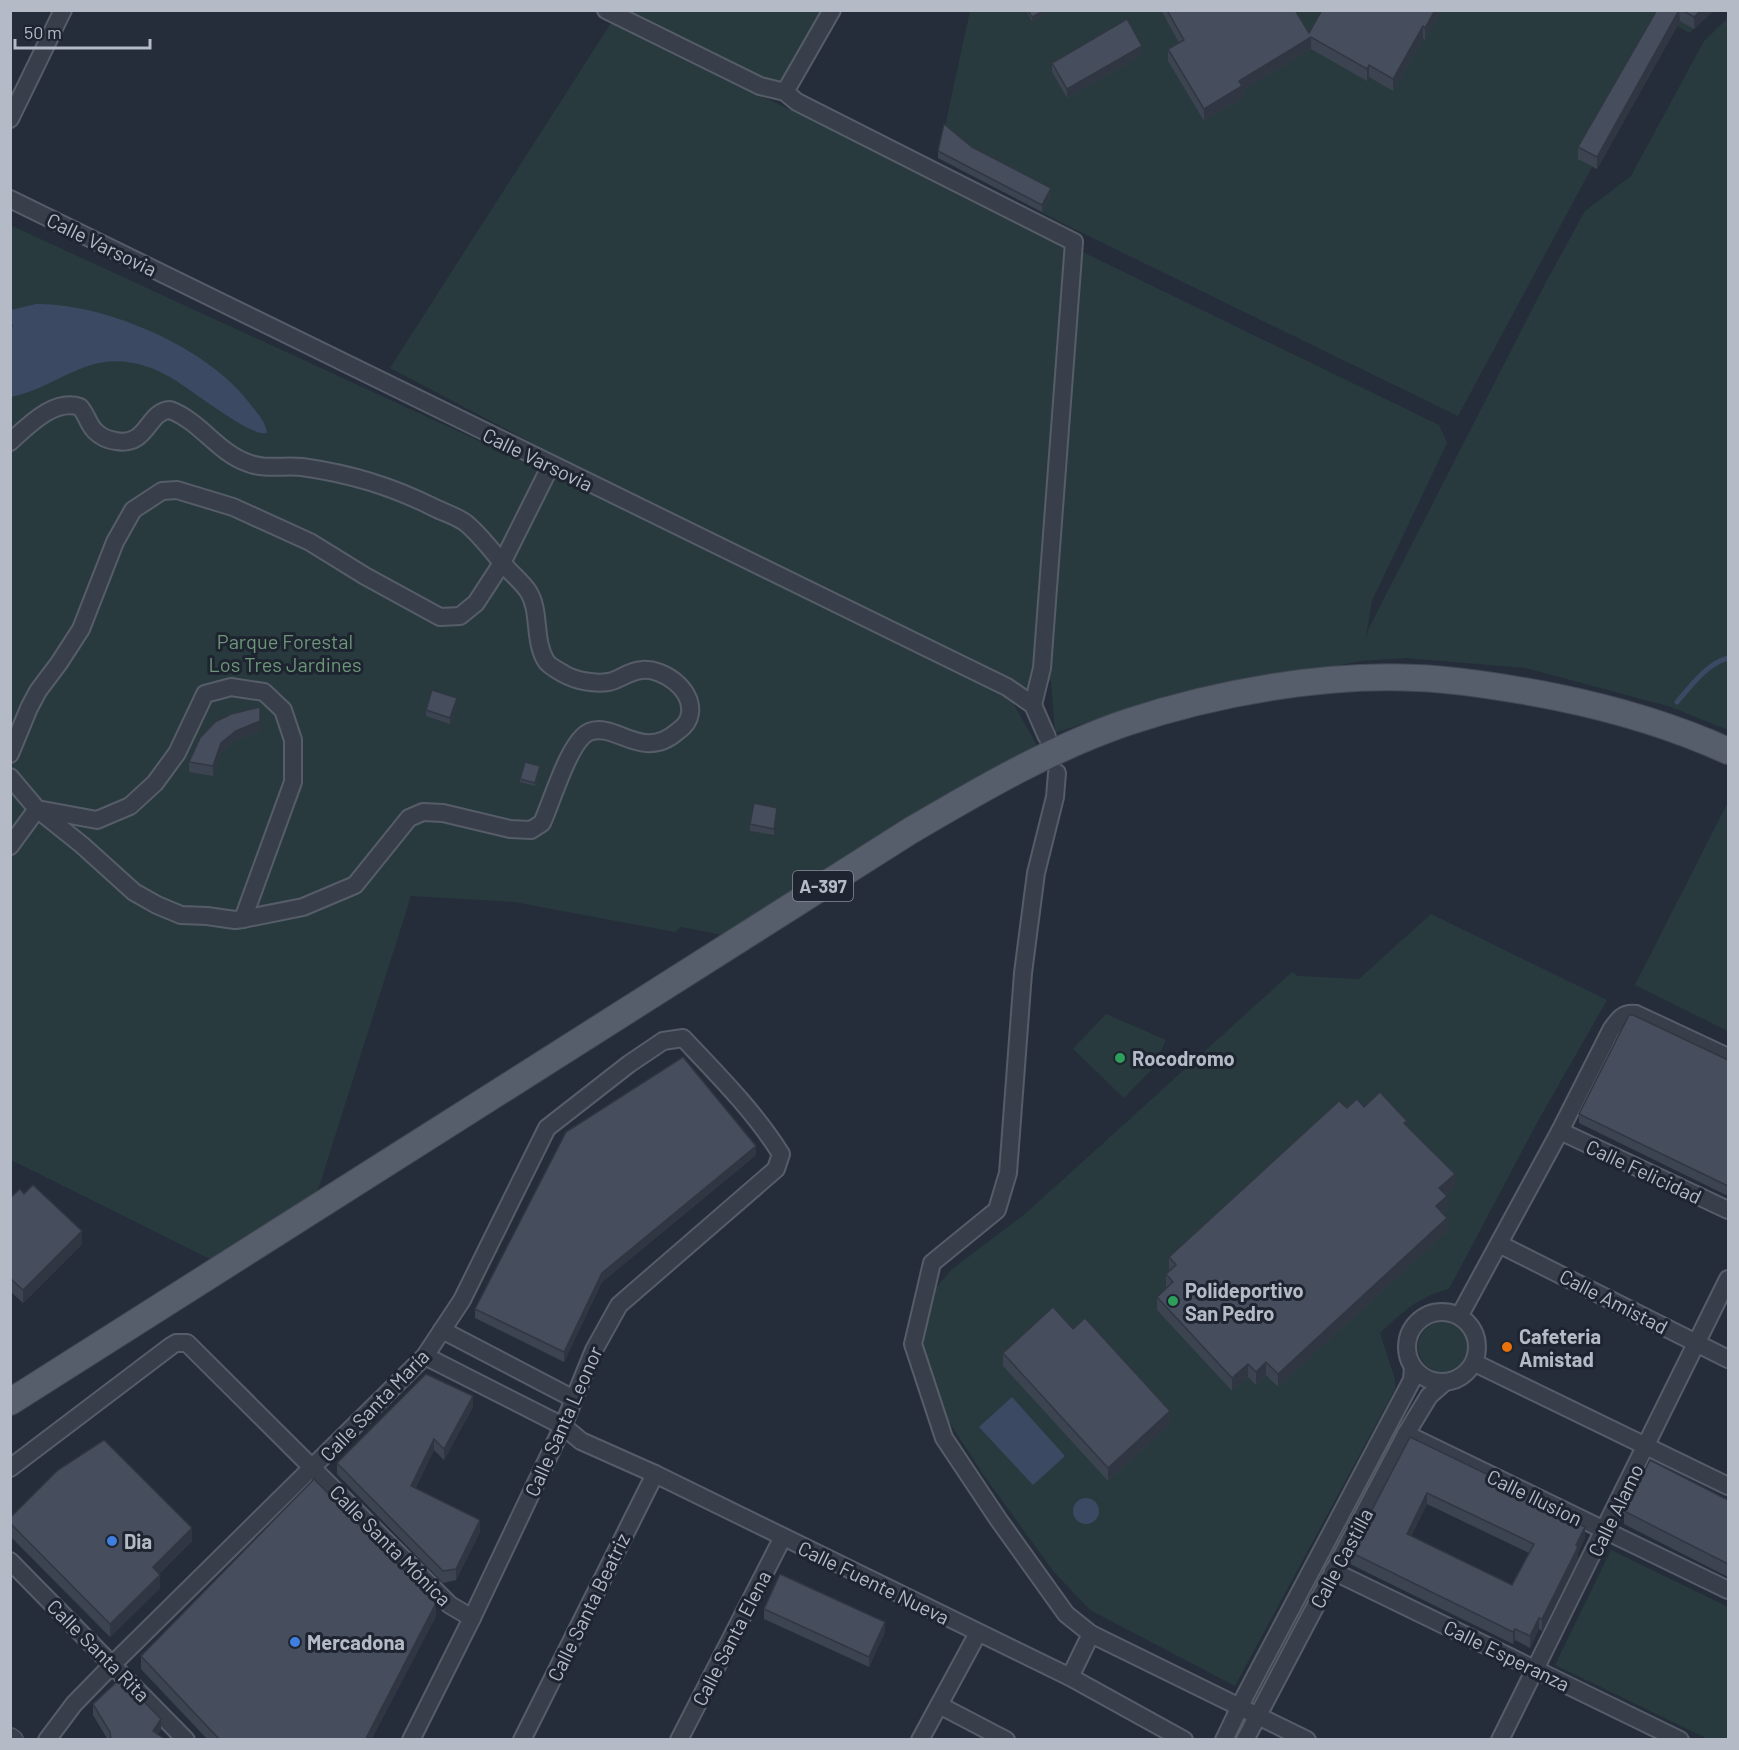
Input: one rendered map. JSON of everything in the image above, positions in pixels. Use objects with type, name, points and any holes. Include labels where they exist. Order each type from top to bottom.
[{"type":"main road","name":"A-397","points":[[10,1402],[910,831],[1051,753],[1127,722],[1194,703],[1281,687],[1352,678],[1415,678],[1467,682],[1588,704],[1660,724],[1728,751]]},
{"type":"street","points":[[10,119],[63,10]]},
{"type":"street","points":[[606,10],[760,86],[785,92],[797,102],[1074,242],[1043,657],[1038,690],[1033,705],[1047,737]]},
{"type":"street","points":[[785,92],[832,10]]},
{"type":"street","name":"Calle Varsovia","points":[[10,199],[1007,687],[1033,705]]},
{"type":"street","points":[[10,442],[44,414],[67,405],[80,407],[88,422],[100,435],[121,442],[140,436],[158,413],[170,410],[205,432],[240,461],[255,466],[300,467],[388,486],[465,522],[529,592],[534,606],[536,629],[546,662],[567,676],[591,682],[610,682],[626,673],[644,670],[660,672],[676,681],[685,693],[690,714],[685,726],[670,738],[652,745],[605,732],[590,732],[577,741],[542,823],[531,830],[510,829],[443,813],[423,812],[409,818],[355,885],[303,907],[235,921],[207,916],[181,915],[134,892],[82,845],[37,809],[10,777]]},
{"type":"street","points":[[10,754],[38,691],[81,629],[115,542],[133,510],[162,491],[177,490],[233,507],[310,542],[365,576],[440,617],[460,616],[476,603],[502,563],[551,465]]},
{"type":"street","points":[[37,809],[97,820],[130,806],[155,783],[177,753],[205,694],[231,687],[264,692],[283,710],[293,740],[293,782],[243,919]]},
{"type":"street","points":[[1057,772],[1055,797],[1036,873],[1023,973],[1008,1173],[997,1210],[933,1263],[914,1344],[945,1438],[998,1519],[1066,1614],[1091,1634],[1307,1740]]},
{"type":"street","points":[[10,846],[37,809]]},
{"type":"street","points":[[1460,1315],[1560,1131],[1611,1030],[1620,1018],[1631,1013],[1642,1016],[1728,1057]]},
{"type":"street","name":"Calle Santa María","points":[[47,1740],[74,1704],[113,1664],[424,1356],[462,1300],[547,1128],[629,1064],[663,1041],[682,1038],[734,1092],[781,1154]]},
{"type":"street","name":"Calle Felicidad","points":[[1560,1131],[1728,1210]]},
{"type":"street","name":"Calle Santa Leonor","points":[[411,1740],[563,1426],[594,1350],[619,1305],[776,1169],[781,1154]]},
{"type":"street","name":"Calle Amistad","points":[[1499,1244],[1728,1359]]},
{"type":"street","name":"Calle Alamo","points":[[1500,1740],[1728,1279]]},
{"type":"street","points":[[1436,1312],[1460,1315],[1476,1337],[1478,1349],[1475,1363],[1468,1372],[1445,1382],[1424,1379],[1413,1367],[1407,1355],[1406,1342],[1418,1320],[1436,1312]]},
{"type":"street","points":[[442,1330],[574,1399]]},
{"type":"street","name":"Calle Santa Mónica","points":[[10,1468],[171,1346],[182,1342],[192,1346],[450,1605],[472,1618]]},
{"type":"street","name":"Calle Fuente Nueva","points":[[424,1356],[563,1426],[581,1441],[654,1474],[1070,1677],[1184,1740]]},
{"type":"street","points":[[1475,1363],[1728,1486]]},
{"type":"street","points":[[1224,1740],[1412,1380],[1413,1367]]},
{"type":"street","name":"Calle Castilla","points":[[1245,1740],[1406,1434],[1429,1396],[1445,1382]]},
{"type":"street","name":"Calle Ilusion","points":[[1406,1434],[1728,1590]]},
{"type":"street","name":"Calle Santa Beatriz","points":[[522,1740],[654,1474]]},
{"type":"street","name":"Calle Santa Elena","points":[[679,1740],[783,1537]]},
{"type":"street","name":"Calle Santa Rita","points":[[10,1560],[186,1740]]},
{"type":"street","name":"Calle Esperanza","points":[[1334,1571],[1680,1740]]},
{"type":"street","points":[[921,1740],[978,1633]]},
{"type":"street","points":[[1070,1677],[1091,1634]]},
{"type":"street","points":[[939,1705],[1006,1740]]},
{"type":"green space","points":[[630,11],[824,11],[786,80],[769,80]]},
{"type":"green space","points":[[970,11],[1714,11],[1689,33],[1677,26],[1597,169],[1592,167],[1458,416],[1068,226],[938,158]]},
{"type":"green space","points":[[1728,18],[1728,730],[1671,707],[1526,668],[1406,658],[1361,661],[1150,701],[1055,733],[1051,681],[1023,689],[861,605],[568,462],[390,368],[611,23],[1439,425],[1447,443],[1372,601],[1365,642],[1368,630],[1545,284],[1585,211],[1631,176],[1704,41]]},
{"type":"green space","name":"Parque Forestal Los Tres Jardines","points":[[10,225],[788,583],[1012,701],[1039,749],[728,936],[681,927],[675,932],[514,902],[411,896],[317,1193],[212,1260],[11,1160]]},
{"type":"green space","points":[[1728,802],[1728,1031],[1635,985]]},
{"type":"green space","name":"Polideportivo San Pedro","points":[[1431,914],[1607,1000],[1539,1119],[1449,1289],[1419,1301],[1380,1333],[1395,1379],[1395,1389],[1235,1686],[1090,1610],[1053,1571],[983,1474],[942,1411],[919,1345],[934,1290],[951,1270],[1025,1214],[1292,972],[1298,976],[1359,979]]},
{"type":"green space","name":"Rocodromo","points":[[1106,1014],[1166,1040],[1153,1068],[1124,1098],[1073,1049]]},
{"type":"green space","points":[[1438,1322],[1448,1322],[1461,1329],[1468,1342],[1468,1352],[1461,1365],[1448,1372],[1438,1372],[1429,1368],[1422,1361],[1418,1352],[1418,1342],[1422,1333],[1429,1326]]},
{"type":"green space","points":[[1611,1550],[1728,1607],[1728,1739],[1708,1739],[1555,1665]]},
{"type":"water","points":[[36,304],[93,311],[124,320],[183,348],[210,365],[233,384],[261,418],[267,433],[248,428],[234,420],[164,374],[148,367],[125,362],[91,365],[29,392],[11,397],[10,331],[13,326],[11,310]]},
{"type":"water","points":[[1012,1397],[1065,1456],[1033,1485],[979,1427]]},
{"type":"water","points":[[1086,1498],[1095,1502],[1099,1511],[1095,1520],[1086,1524],[1077,1520],[1073,1511],[1077,1502]]},
{"type":"building","points":[[1028,10],[1045,10],[1032,17]]},
{"type":"building","points":[[1167,10],[1295,10],[1309,33],[1322,10],[1435,10],[1425,28],[1423,26],[1393,79],[1369,65],[1367,69],[1311,37],[1239,81],[1242,86],[1204,109],[1168,49],[1184,40]]},
{"type":"building","points":[[1657,10],[1679,10],[1597,157],[1578,147]]},
{"type":"building","points":[[1682,10],[1701,10],[1694,17]]},
{"type":"building","points":[[1127,19],[1142,46],[1067,89],[1052,63]]},
{"type":"building","points":[[944,124],[972,147],[1051,188],[1042,205],[938,151]]},
{"type":"building","points":[[432,690],[457,698],[450,718],[426,710]]},
{"type":"building","points":[[260,707],[260,721],[236,731],[221,743],[213,766],[189,762],[200,738],[215,722],[231,714]]},
{"type":"building","points":[[525,762],[540,766],[535,783],[520,779]]},
{"type":"building","points":[[754,803],[777,808],[774,829],[750,824]]},
{"type":"building","points":[[1629,1015],[1728,1060],[1728,1186],[1579,1114]]},
{"type":"building","points":[[683,1057],[756,1146],[602,1273],[564,1352],[475,1309],[566,1132]]},
{"type":"building","points":[[1380,1092],[1407,1121],[1404,1123],[1455,1174],[1439,1188],[1447,1196],[1436,1206],[1447,1218],[1278,1374],[1266,1362],[1256,1372],[1248,1364],[1232,1378],[1157,1297],[1173,1282],[1166,1274],[1176,1265],[1169,1257],[1339,1101],[1347,1108],[1357,1099],[1364,1107]]},
{"type":"building","points":[[33,1185],[82,1231],[23,1290],[10,1278],[10,1198],[20,1189],[24,1194]]},
{"type":"building","points":[[1053,1307],[1073,1329],[1085,1318],[1170,1411],[1108,1468],[1003,1353]]},
{"type":"building","points":[[426,1374],[473,1396],[444,1449],[434,1439],[411,1486],[480,1520],[456,1569],[443,1571],[337,1463]]},
{"type":"building","points":[[1410,1437],[1573,1516],[1571,1520],[1585,1527],[1576,1545],[1578,1547],[1542,1619],[1539,1618],[1530,1636],[1515,1629],[1513,1632],[1350,1552]],"holes":[[[1427,1493],[1534,1544],[1512,1585],[1407,1534]]]},
{"type":"building","points":[[104,1440],[192,1528],[153,1567],[160,1575],[110,1624],[10,1523],[10,1518],[58,1470]]},
{"type":"building","points":[[1650,1460],[1728,1500],[1728,1564],[1624,1511]]},
{"type":"building","name":"Mercadona","points":[[314,1479],[436,1603],[365,1740],[220,1740],[141,1656]]},
{"type":"building","points":[[780,1574],[885,1622],[869,1657],[764,1609]]},
{"type":"building","points":[[121,1678],[161,1719],[153,1731],[166,1740],[111,1740],[110,1732],[93,1704]]},
{"type":"waterway","points":[[1677,702],[1706,670],[1728,658]]},
{"type":"place","name":"Rocodromo","points":[[1120,1058]]},
{"type":"place","name":"Polideportivo San Pedro","points":[[1173,1301]]},
{"type":"place","name":"Cafeteria Amistad","points":[[1507,1347]]},
{"type":"place","name":"Dia","points":[[112,1541]]},
{"type":"place","name":"Mercadona","points":[[295,1642]]}]
